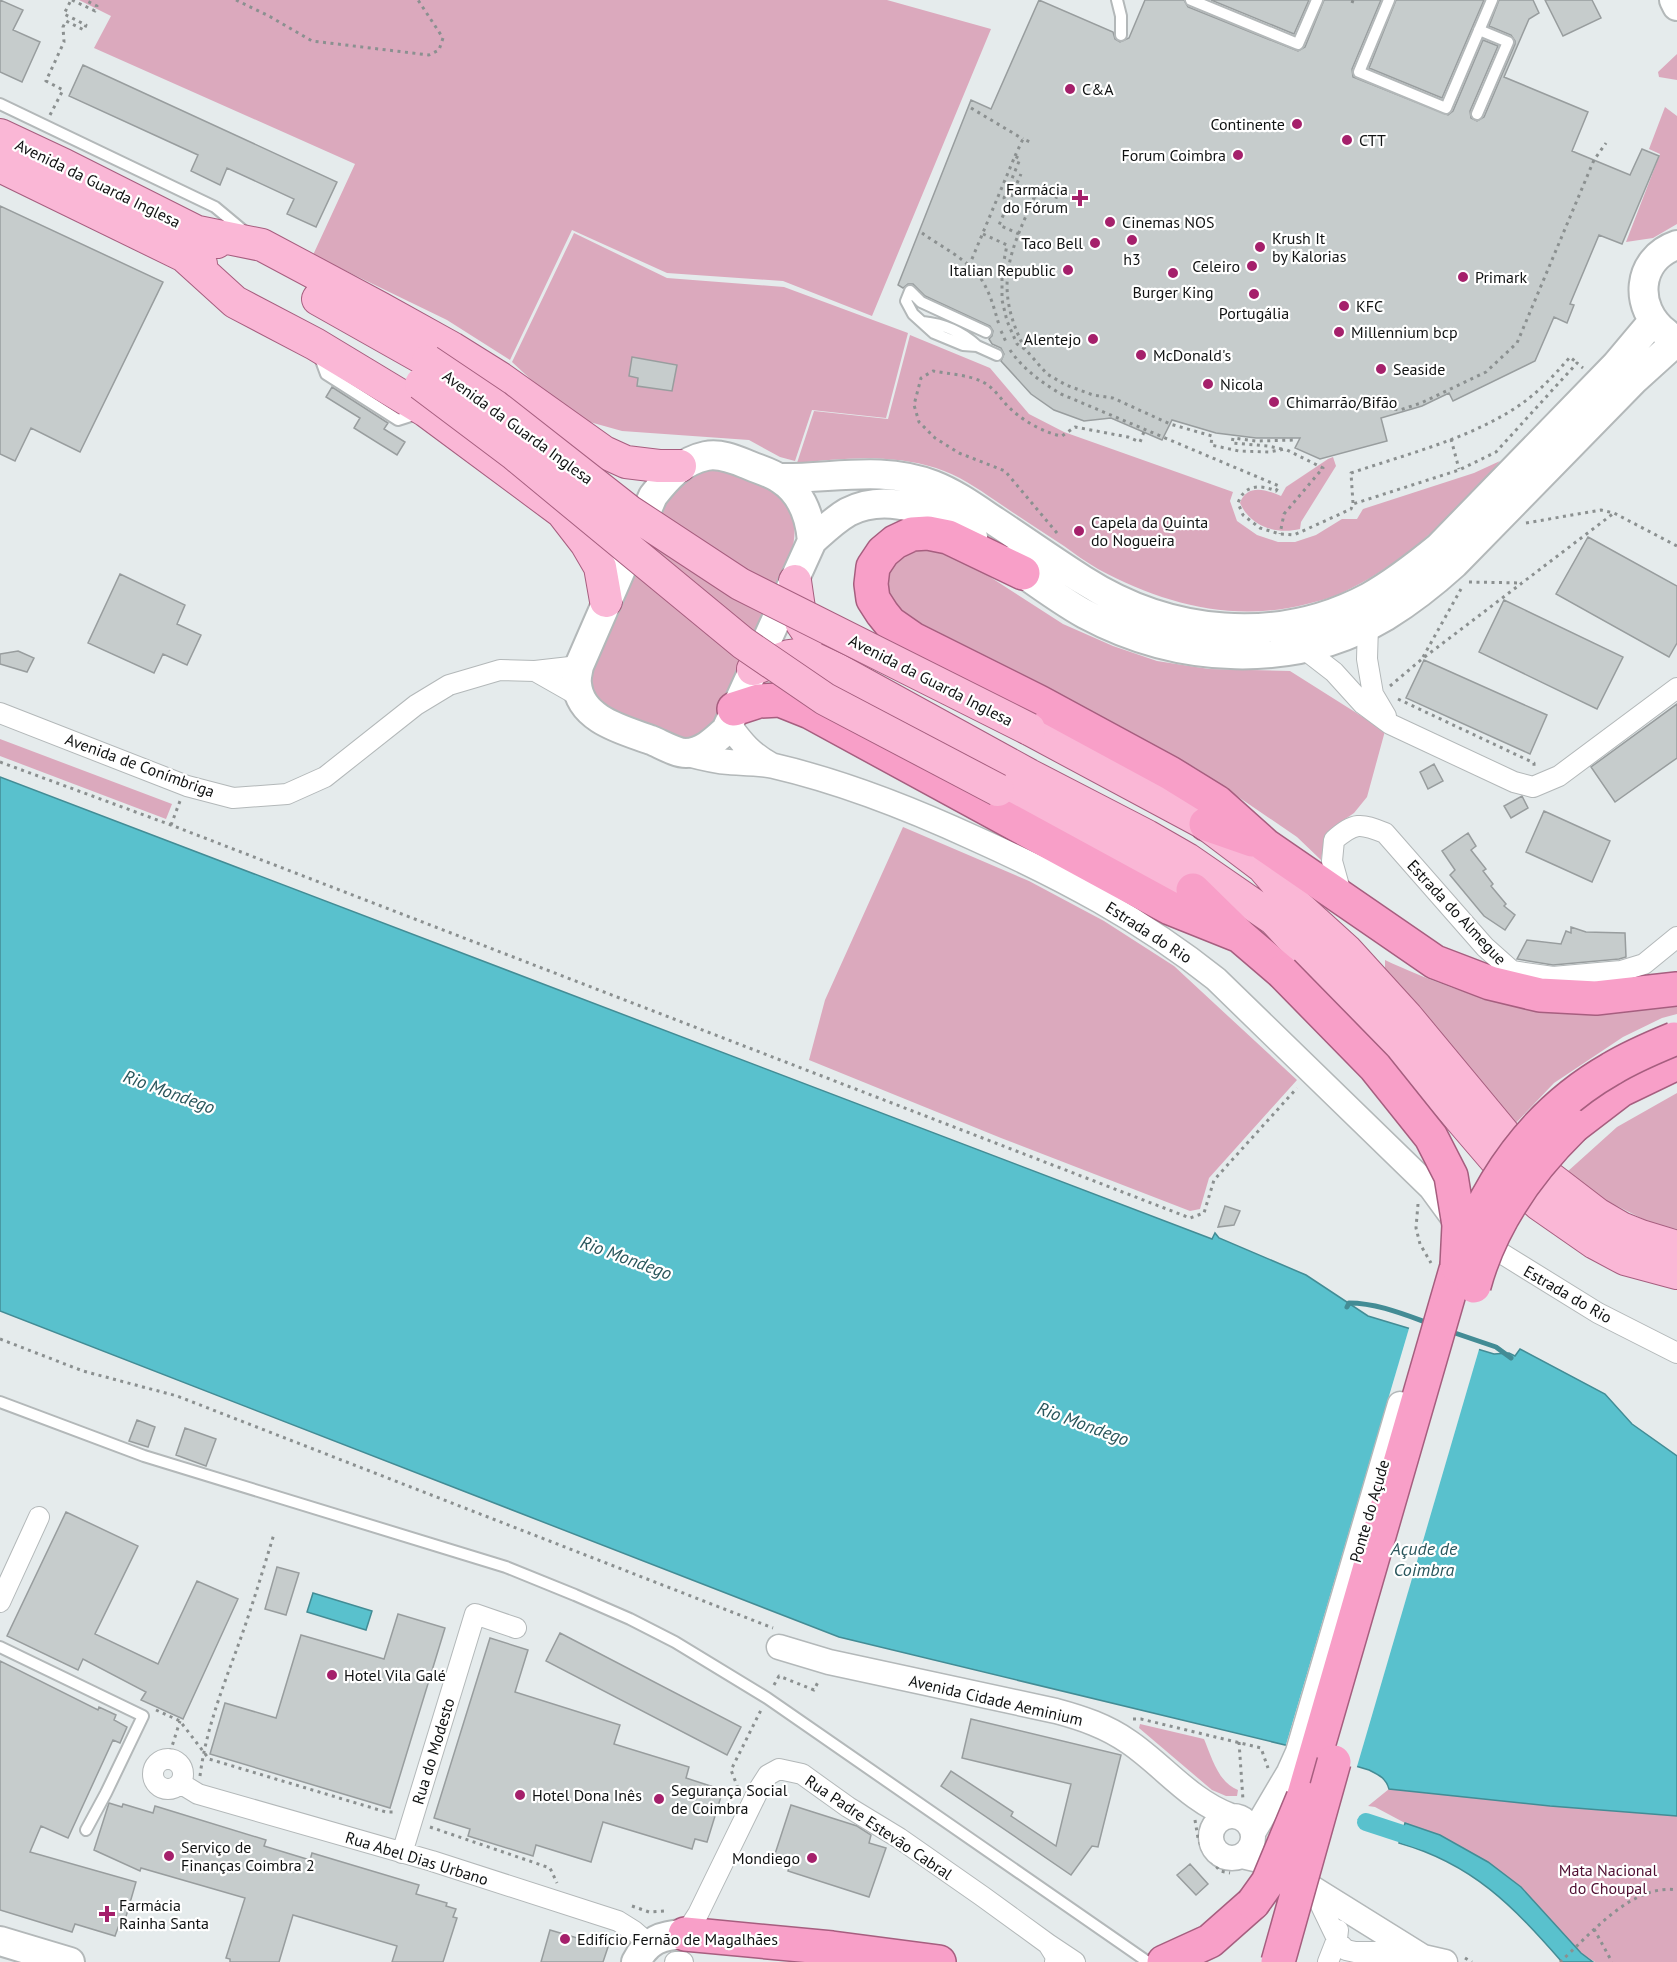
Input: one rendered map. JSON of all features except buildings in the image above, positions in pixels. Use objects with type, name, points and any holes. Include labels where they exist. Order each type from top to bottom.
[{"type":"highway","points":[[1023,573],[948,537],[928,533],[912,534],[895,542],[883,552],[873,567],[871,584],[873,599],[882,614],[890,623],[913,639],[1039,702],[1170,773],[1217,802],[1265,845],[1435,962],[1490,982],[1540,995],[1596,998],[1677,989]]},
{"type":"highway","points":[[731,717],[759,701],[780,700],[810,712],[1170,908],[1240,936],[1292,961],[1431,1137],[1451,1176],[1459,1225],[1442,1268],[1285,1784],[1268,1882],[1253,1903],[1210,1941],[1164,1962]]},
{"type":"highway","points":[[1206,824],[1265,845]]},
{"type":"highway","points":[[1193,890],[1240,936]]},
{"type":"highway","points":[[1442,1268],[1475,1218],[1495,1181],[1532,1132],[1573,1096],[1610,1070],[1639,1054],[1676,1047]]},
{"type":"highway","points":[[1297,1962],[1309,1877],[1334,1762],[1479,1268],[1497,1226],[1530,1173],[1551,1148],[1574,1126],[1676,1047]]},
{"type":"highway","points":[[1263,1962],[1285,1784]]},
{"type":"highway","points":[[1278,1962],[1309,1877]]},
{"type":"highway","points":[[669,1949],[832,1948],[939,1962]]},
{"type":"main road","points":[[1674,0],[1677,6]]},
{"type":"main road","name":"Avenida da Guarda Inglesa","points":[[0,135],[64,165],[190,243],[274,302],[425,386],[514,454],[743,643],[825,699],[1238,912],[1292,961]]},
{"type":"main road","name":"Avenida da Guarda Inglesa","points":[[0,166],[190,243]]},
{"type":"main road","points":[[190,243],[262,245],[452,348],[500,378],[604,452],[626,462],[680,466]]},
{"type":"main road","points":[[190,243],[235,302],[315,344],[425,386],[562,512],[586,543],[600,567],[606,601]]},
{"type":"main road","points":[[1653,321],[1599,384],[1439,547],[1409,571],[1369,597],[1341,610],[1303,622],[1270,627],[1217,628],[1155,615],[1085,581],[958,497],[933,485],[910,478],[876,473],[801,479],[780,478],[732,458],[709,455],[694,459],[680,466],[653,496],[579,666],[577,683],[579,696],[589,710],[604,722],[684,753],[712,744],[726,730],[812,541],[848,512],[884,504],[912,507],[932,514],[962,530],[1085,614],[1147,641],[1185,651],[1226,655],[1266,654],[1303,648],[1346,635],[1386,616],[1428,587],[1454,564],[1633,381],[1677,340],[1664,333],[1653,321],[1646,309],[1643,284],[1653,261],[1662,252],[1677,245]]},
{"type":"main road","name":"Avenida da Guarda Inglesa","points":[[425,386],[495,406],[629,511],[740,584],[1029,729],[1206,824],[1263,867],[1292,901]]},
{"type":"main road","points":[[780,478],[796,493],[806,509],[811,524],[812,541]]},
{"type":"main road","points":[[795,581],[801,622],[820,644],[1190,839],[1253,882],[1292,901],[1361,966],[1407,1017],[1524,1158],[1597,1214],[1641,1236],[1677,1247]]},
{"type":"main road","points":[[753,669],[789,656],[804,654],[838,670],[1187,859],[1274,919],[1292,961],[1386,1032],[1512,1179],[1539,1204],[1595,1242],[1625,1259],[1677,1273]]},
{"type":"main road","points":[[0,1941],[70,1962]]},
{"type":"street","points":[[1368,625],[1367,659],[1373,694],[1390,724]]},
{"type":"street","points":[[1303,648],[1334,672],[1363,704],[1390,724],[1514,782],[1533,787],[1559,776],[1677,688]]},
{"type":"street","name":"Avenida de Conímbriga","points":[[0,713],[187,786],[232,798],[287,794],[325,777],[416,705],[449,685],[500,670],[535,671],[579,666]]},
{"type":"street","name":"Avenida de Conímbriga","points":[[535,671],[579,696]]},
{"type":"street","name":"Estrada do Rio","points":[[731,717],[744,746],[771,765]]},
{"type":"street","name":"Estrada do Rio","points":[[684,753],[725,762],[771,765],[844,786],[911,809],[1039,867],[1114,908],[1184,953],[1216,979],[1431,1188],[1455,1225],[1598,1313],[1677,1353]]},
{"type":"street","name":"Estrada do Almegue","points":[[1342,897],[1332,861],[1334,840],[1348,829],[1365,825],[1385,833],[1485,947],[1512,971],[1553,977],[1621,972],[1644,964],[1677,937]]},
{"type":"street","name":"Ponte do Açude","points":[[1211,1834],[1218,1822],[1242,1826],[1285,1784],[1298,1752],[1455,1225]]},
{"type":"street","points":[[0,1602],[39,1517]]},
{"type":"street","name":"Rua do Modesto","points":[[402,1853],[475,1614],[516,1628]]},
{"type":"street","name":"Avenida Cidade Aeminium","points":[[779,1639],[829,1662],[1056,1711],[1102,1726],[1128,1742],[1192,1805]]},
{"type":"street","name":"Rua Abel Dias Urbano","points":[[168,1759],[163,1760],[153,1770],[157,1785],[167,1789],[180,1783],[198,1794],[402,1853],[618,1921],[669,1949]]},
{"type":"street","name":"Rua Padre Estevão Cabral","points":[[669,1949],[698,1914],[759,1789],[768,1775],[779,1769],[802,1774],[848,1807],[899,1838],[1052,1953]]},
{"type":"street","points":[[1192,1805],[1211,1834],[1212,1842],[1220,1854],[1234,1858],[1242,1826]]},
{"type":"street","points":[[1192,1805],[1242,1826],[1272,1863],[1309,1877],[1364,1922],[1370,1932],[1370,1938],[1365,1948],[1354,1956]]},
{"type":"street","points":[[1309,1877],[1337,1939],[1346,1950],[1355,1952],[1354,1956]]},
{"type":"street","points":[[1328,1962],[1338,1930],[1347,1920],[1356,1918],[1427,1958]]},
{"type":"street","points":[[1052,1953],[1075,1962]]},
{"type":"street","points":[[1354,1956],[1427,1958]]},
{"type":"lane","points":[[1117,0],[1121,16],[1121,35]]},
{"type":"lane","points":[[1191,0],[1298,44],[1317,0]]},
{"type":"lane","points":[[1389,0],[1359,72],[1446,108],[1492,0]]},
{"type":"lane","points":[[1478,114],[1508,42],[1479,30]]},
{"type":"lane","name":"Avenida da Guarda Inglesa","points":[[0,104],[215,207],[262,245]]},
{"type":"lane","points":[[986,332],[921,302],[910,291],[906,302],[913,314],[934,333],[963,345],[977,346],[997,355]]},
{"type":"lane","points":[[0,1402],[96,1440],[162,1462],[498,1564],[630,1619],[675,1642],[767,1698],[1148,1962]]},
{"type":"lane","points":[[0,1647],[143,1716],[86,1830]]},
{"type":"path","points":[[46,125],[63,90],[46,81],[64,42],[63,27],[66,21],[84,30],[86,25],[64,14],[72,0],[95,11],[97,6],[85,0]]},
{"type":"path","points":[[236,0],[269,15],[312,41],[429,55],[439,50],[443,39],[418,0]]},
{"type":"path","points":[[971,108],[1030,142]]},
{"type":"path","points":[[969,266],[1023,139]]},
{"type":"path","points":[[1387,408],[1400,410],[1421,403],[1486,372],[1517,343],[1594,160],[1606,144]]},
{"type":"path","points":[[1007,206],[1004,198],[1020,159],[1016,156]]},
{"type":"path","points":[[1019,234],[999,225],[1021,174]]},
{"type":"path","points":[[1026,350],[1012,319],[1007,300],[1007,272],[1019,234],[1038,189],[1058,198]]},
{"type":"path","points":[[922,233],[969,266],[984,285],[991,298],[1005,342],[1018,362],[1061,394],[1279,486],[1276,491],[1256,486],[1247,489],[1240,495],[1238,503],[1243,515],[1250,522],[1260,528],[1280,534],[1294,535],[1352,509],[1351,473],[1451,439],[1516,408],[1543,387],[1570,357],[1599,384]]},
{"type":"path","points":[[982,234],[1007,245],[1002,271],[1002,300],[1007,321],[1017,344],[1026,350],[1047,374],[1093,396],[1113,398],[1170,424],[1212,436],[1211,445],[1239,451],[1269,453],[1285,449]]},
{"type":"path","points":[[1353,504],[1459,470],[1497,452],[1577,363]]},
{"type":"path","points":[[1062,537],[1054,531],[1005,471],[959,453],[935,438],[919,422],[914,405],[921,378],[933,371],[984,382],[1013,412],[1050,434],[1062,436],[1075,427],[1128,437],[1140,442],[1145,429]]},
{"type":"path","points":[[1280,534],[1284,514],[1323,468],[1285,449],[1232,443],[1233,438],[1256,441],[1296,440]]},
{"type":"path","points":[[1451,439],[1459,470]]},
{"type":"path","points":[[1522,524],[1601,510],[1614,513],[1677,546]]},
{"type":"path","points":[[1533,787],[1534,763],[1398,699],[1387,688],[1614,513]]},
{"type":"path","points":[[1457,588],[1473,576]]},
{"type":"path","points":[[1465,582],[1524,583]]},
{"type":"path","points":[[1422,659],[1465,582]]},
{"type":"path","points":[[0,762],[171,825],[1190,1218],[1204,1212],[1214,1180],[1297,1088]]},
{"type":"path","points":[[171,825],[187,786]]},
{"type":"path","points":[[1419,1202],[1416,1228],[1420,1244],[1431,1261],[1442,1268]]},
{"type":"path","points":[[0,1339],[83,1371],[177,1396],[779,1639]]},
{"type":"path","points":[[198,1794],[208,1729],[246,1624],[274,1534]]},
{"type":"path","points":[[152,1708],[180,1721],[209,1759],[386,1812],[414,1812],[430,1827],[550,1868],[557,1883],[567,1886]]},
{"type":"path","points":[[1125,1720],[1141,1719],[1261,1748],[1285,1784]]},
{"type":"path","points":[[168,1759],[180,1721]]},
{"type":"path","points":[[1192,1805],[1197,1838],[1203,1850],[1220,1871],[1242,1826],[1239,1741]]},
{"type":"path","points":[[1561,1962],[1594,1929],[1632,1900],[1666,1889],[1677,1890]]},
{"type":"path","points":[[628,1905],[649,1912],[669,1949]]},
{"type":"path","points":[[1594,1929],[1612,1962]]},
{"type":"green space","points":[[79,0],[887,0],[991,29],[872,316],[783,281],[667,273],[572,230],[510,360],[447,320],[313,255],[355,164],[94,48],[111,16]]},
{"type":"green space","points":[[1677,54],[1677,80],[1659,77],[1658,72]]},
{"type":"green space","points":[[1665,107],[1677,116],[1677,224],[1653,238],[1626,242],[1660,154],[1649,149]]},
{"type":"green space","points":[[574,233],[667,278],[784,287],[908,333],[886,418],[812,410],[795,461],[780,457],[749,440],[622,431],[579,419],[512,362]]},
{"type":"green space","points":[[910,335],[990,368],[1029,414],[1064,432],[1233,492],[1230,501],[1237,521],[1257,535],[1278,542],[1295,542],[1316,535],[1342,519],[1357,519],[1363,509],[1474,473],[1500,461],[1465,500],[1426,537],[1383,570],[1337,595],[1279,609],[1225,611],[1199,607],[1148,592],[1098,569],[960,478],[936,468],[884,459],[797,463],[814,411],[888,419]]},
{"type":"green space","points":[[1333,457],[1336,466],[1301,522],[1300,529],[1282,531],[1265,527],[1250,518],[1244,511],[1240,503],[1247,493],[1252,490],[1264,490],[1281,496],[1286,487]]},
{"type":"green space","points":[[716,468],[746,477],[784,499],[793,514],[793,547],[720,718],[694,740],[677,741],[611,712],[600,702],[593,691],[591,675],[664,507],[685,480],[697,473]]},
{"type":"green space","points":[[909,546],[945,553],[987,575],[1063,624],[1113,646],[1157,661],[1209,669],[1290,671],[1385,731],[1367,797],[1354,813],[1332,828],[1324,841],[1321,860],[1297,837],[1196,768],[915,627],[892,608],[884,584],[890,561]]},
{"type":"green space","points":[[0,739],[172,804],[166,819],[0,756]]},
{"type":"green space","points":[[903,827],[1029,881],[1104,921],[1174,966],[1297,1080],[1209,1178],[1200,1209],[1190,1211],[809,1060],[825,1000]]},
{"type":"green space","points":[[1385,960],[1455,989],[1533,1010],[1580,1013],[1677,1001],[1677,1014],[1662,1018],[1623,1037],[1554,1083],[1514,1125],[1385,970]]},
{"type":"green space","points":[[1677,1093],[1677,1229],[1659,1227],[1585,1190],[1567,1172],[1617,1127]]},
{"type":"green space","points":[[1140,1724],[1204,1739],[1216,1769],[1225,1781],[1238,1790],[1237,1796],[1226,1796],[1212,1790],[1139,1728]]},
{"type":"green space","name":"Mata Nacional do Choupal","points":[[1389,1789],[1550,1806],[1677,1816],[1677,1962],[1595,1962],[1581,1953],[1521,1887],[1488,1862],[1440,1835],[1405,1823],[1375,1807],[1368,1806]]},
{"type":"water","points":[[0,777],[1212,1239],[1215,1233],[1219,1238],[1306,1275],[1368,1316],[1494,1354],[1509,1353],[1515,1356],[1520,1349],[1605,1394],[1632,1424],[1677,1456],[1677,1816],[1550,1806],[1389,1789],[1384,1779],[1369,1770],[1285,1745],[839,1637],[0,1311]],"holes":[[[1398,1375],[1418,1376],[1458,1393],[1437,1390]]]},
{"type":"water","points":[[313,1593],[372,1611],[366,1630],[307,1612]]},
{"type":"water","points":[[1405,1823],[1440,1835],[1488,1862],[1521,1887],[1581,1953],[1593,1962],[1562,1962],[1490,1889],[1449,1863],[1399,1843]]},
{"type":"pier","points":[[1410,1325],[1480,1346],[1356,1770],[1285,1748]]},
{"type":"waterway","points":[[1347,1307],[1349,1303],[1369,1305],[1428,1323]]},
{"type":"waterway","points":[[1449,1331],[1496,1347],[1511,1358]]},
{"type":"waterway","points":[[1366,1822],[1424,1841]]},
{"type":"place","name":"C&A","points":[[1070,89]]},
{"type":"place","name":"Continente","points":[[1297,124]]},
{"type":"place","name":"CTT","points":[[1347,140]]},
{"type":"place","name":"Forum Coimbra","points":[[1238,155]]},
{"type":"place","name":"Farmácia do Fórum","points":[[1080,198]]},
{"type":"place","name":"Cinemas NOS","points":[[1110,222]]},
{"type":"place","name":"h3","points":[[1132,240]]},
{"type":"place","name":"Taco Bell","points":[[1095,243]]},
{"type":"place","name":"Krush It by Kalorias","points":[[1260,247]]},
{"type":"place","name":"Celeiro","points":[[1252,266]]},
{"type":"place","name":"Italian Republic","points":[[1068,270]]},
{"type":"place","name":"Burger King","points":[[1173,273]]},
{"type":"place","name":"Primark","points":[[1463,277]]},
{"type":"place","name":"Portugália","points":[[1254,294]]},
{"type":"place","name":"KFC","points":[[1344,306]]},
{"type":"place","name":"Millennium bcp","points":[[1339,332]]},
{"type":"place","name":"Alentejo","points":[[1093,339]]},
{"type":"place","name":"McDonald's","points":[[1141,355]]},
{"type":"place","name":"Seaside","points":[[1381,369]]},
{"type":"place","name":"Nicola","points":[[1208,384]]},
{"type":"place","name":"Chimarrão/Bifão","points":[[1274,402]]},
{"type":"place","name":"Capela da Quinta do Nogueira","points":[[1079,531]]},
{"type":"place","name":"Hotel Vila Galé","points":[[332,1675]]},
{"type":"place","name":"Hotel Dona Inês","points":[[520,1795]]},
{"type":"place","name":"Segurança Social de Coimbra","points":[[659,1799]]},
{"type":"place","name":"Serviço de Finanças Coimbra 2","points":[[169,1856]]},
{"type":"place","name":"Mondiego","points":[[812,1858]]},
{"type":"place","name":"Farmácia Rainha Santa","points":[[107,1914]]},
{"type":"place","name":"Edifício Fernão de Magalhães","points":[[565,1939]]},
{"type":"water label","name":"Rio Mondego","points":[[169,1092]]},
{"type":"water label","name":"Rio Mondego","points":[[626,1258]]},
{"type":"water label","name":"Rio Mondego","points":[[1083,1424]]},
{"type":"water label","name":"Açude de Coimbra","points":[[1424,1559]]}]
